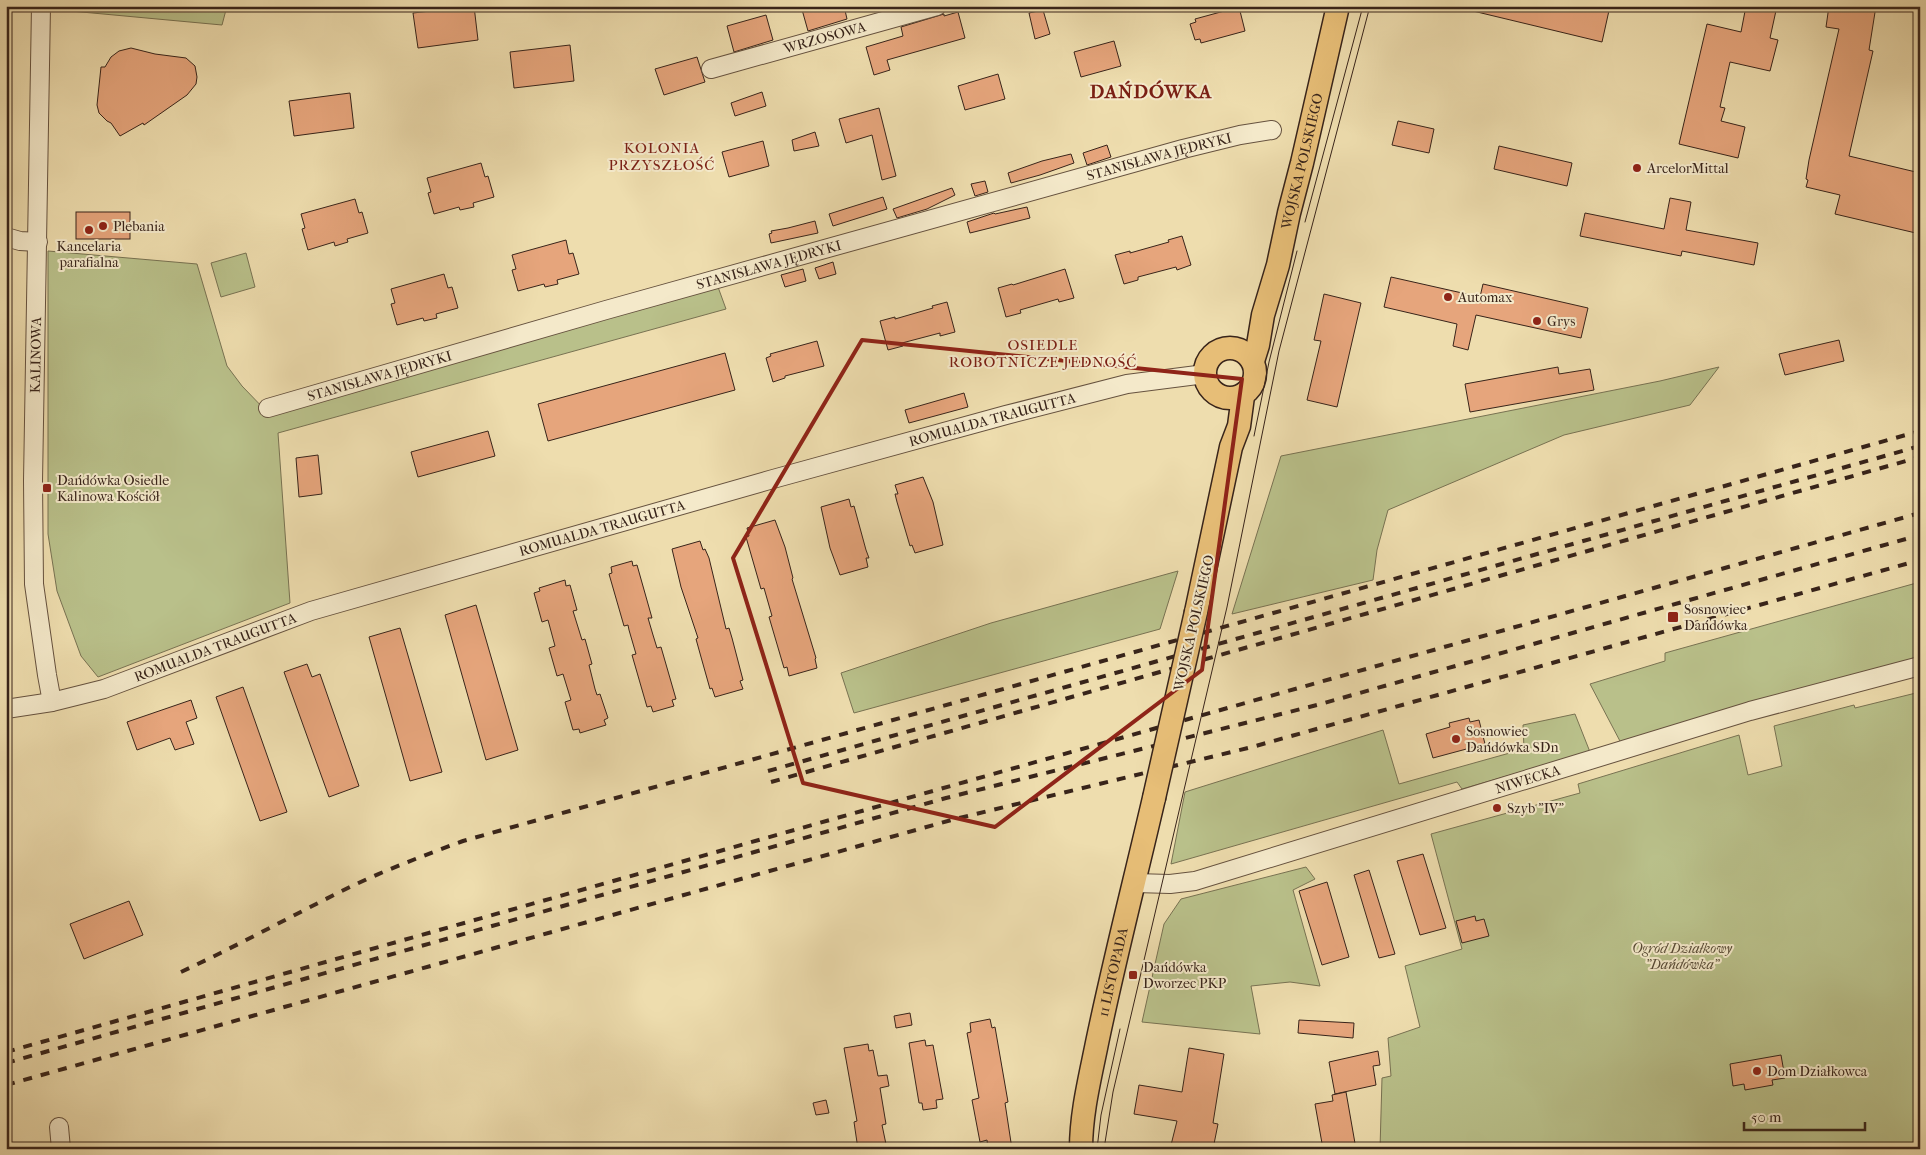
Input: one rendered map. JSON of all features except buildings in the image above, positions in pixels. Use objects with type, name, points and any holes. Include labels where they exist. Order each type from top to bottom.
[{"type":"main road","name":"WOJSKA POLSKIEGO","points":[[1253,361],[1263,315],[1278,265],[1288,213],[1302,163],[1338,6]]},
{"type":"main road","name":"WOJSKA POLSKIEGO","points":[[1233,348],[1263,315]]},
{"type":"main road","points":[[1226,348],[1233,348],[1244,352],[1253,361],[1256,373],[1255,379],[1250,390],[1243,396],[1232,399],[1218,396],[1206,382],[1205,374],[1208,360],[1213,354],[1226,348]]},
{"type":"main road","name":"WOJSKA POLSKIEGO","points":[[1218,396],[1231,447]]},
{"type":"main road","name":"WOJSKA POLSKIEGO","points":[[1154,798],[1231,447],[1239,426],[1243,396]]},
{"type":"main road","name":"11 LISTOPADA","points":[[1081,1149],[1085,1106],[1101,1023],[1154,798]]},
{"type":"street","name":"KALINOWA","points":[[41,6],[33,481],[34,584],[52,702]]},
{"type":"street","name":"WRZOSOWA","points":[[711,70],[937,6]]},
{"type":"street","name":"STANISŁAWA JĘDRYKI","points":[[268,408],[633,302],[1183,148],[1272,130]]},
{"type":"street","points":[[6,237],[20,242],[38,242]]},
{"type":"street","name":"ROMUALDA TRAUGUTTA","points":[[6,709],[52,702],[104,689],[311,611],[556,540],[1006,415],[1127,384],[1205,374]]},
{"type":"street","name":"NIWECKA","points":[[1135,883],[1170,884],[1195,881],[1750,711],[1920,666]]},
{"type":"street","points":[[59,1127],[61,1149]]},
{"type":"highlighted area","points":[[862,340],[1242,379],[1202,670],[995,827],[803,783],[733,558]]},
{"type":"green space","points":[[60,6],[227,6],[222,25],[60,10]]},
{"type":"green space","points":[[48,251],[197,264],[227,366],[242,386],[269,414],[718,287],[726,309],[278,433],[290,603],[98,677],[81,656],[57,591],[48,534]]},
{"type":"green space","points":[[246,253],[255,287],[221,297],[211,263]]},
{"type":"green space","points":[[1719,367],[1690,405],[1564,435],[1388,510],[1377,550],[1373,580],[1232,614],[1281,456],[1660,381]]},
{"type":"green space","points":[[1178,571],[1160,629],[854,713],[841,673],[991,623]]},
{"type":"green space","points":[[1920,582],[1920,660],[1621,743],[1590,684],[1665,661],[1665,653]]},
{"type":"green space","name":"Ogród Działkowy \"Dańdówka\"","points":[[1920,692],[1920,1149],[1380,1149],[1382,1078],[1391,1076],[1388,1038],[1420,1027],[1405,966],[1462,949],[1431,834],[1580,793],[1578,784],[1739,735],[1748,775],[1782,766],[1774,726],[1854,705],[1855,708]]},
{"type":"green space","points":[[1575,714],[1590,752],[1462,789],[1457,782],[1171,864],[1185,792],[1383,730],[1399,784],[1524,749],[1523,725]]},
{"type":"green space","points":[[1306,867],[1315,879],[1293,890],[1320,986],[1290,982],[1251,986],[1260,1034],[1142,1022],[1164,924],[1181,899]]},
{"type":"tram line","points":[[1305,222],[1363,6]]},
{"type":"tram line","points":[[1104,1149],[1113,1092],[1227,607],[1279,351],[1370,6]]},
{"type":"tram line","points":[[1254,436],[1269,362],[1297,251]]},
{"type":"tram line","points":[[1097,1149],[1101,1115],[1120,1029]]},
{"type":"railway","points":[[181,972],[352,886],[407,862],[463,841],[1920,431]]},
{"type":"railway","points":[[768,771],[1920,446]]},
{"type":"railway","points":[[771,782],[1920,457]]},
{"type":"railway","points":[[6,1052],[1920,513]]},
{"type":"railway","points":[[6,1063],[946,798],[1317,705],[1920,535]]},
{"type":"railway","points":[[6,1085],[955,819],[1252,747],[1920,560]]},
{"type":"place","name":"ArcelorMittal","points":[[1637,168]]},
{"type":"place","name":"Plebania","points":[[103,226]]},
{"type":"place","name":"Kancelaria parafialna","points":[[89,230]]},
{"type":"place","name":"Automax","points":[[1448,297]]},
{"type":"place","name":"Grys","points":[[1537,321]]},
{"type":"place","name":"Dańdówka Osiedle Kalinowa Kościół","points":[[47,488]]},
{"type":"place","name":"Sosnowiec Dańdówka","points":[[1673,617]]},
{"type":"place","name":"Sosnowiec Dańdówka SDn","points":[[1456,739]]},
{"type":"place","name":"Szyb \"IV\"","points":[[1497,808]]},
{"type":"place","name":"Dańdówka Dworzec PKP","points":[[1133,975]]},
{"type":"place","name":"Dom Działkowca","points":[[1757,1071]]},
{"type":"district","name":"DAŃDÓWKA","points":[[1151,92]]},
{"type":"district","name":"KOLONIA PRZYSZŁOŚĆ","points":[[662,156]]},
{"type":"district","name":"OSIEDLE ROBOTNICZE JEDNOŚĆ","points":[[1043,354]]}]
